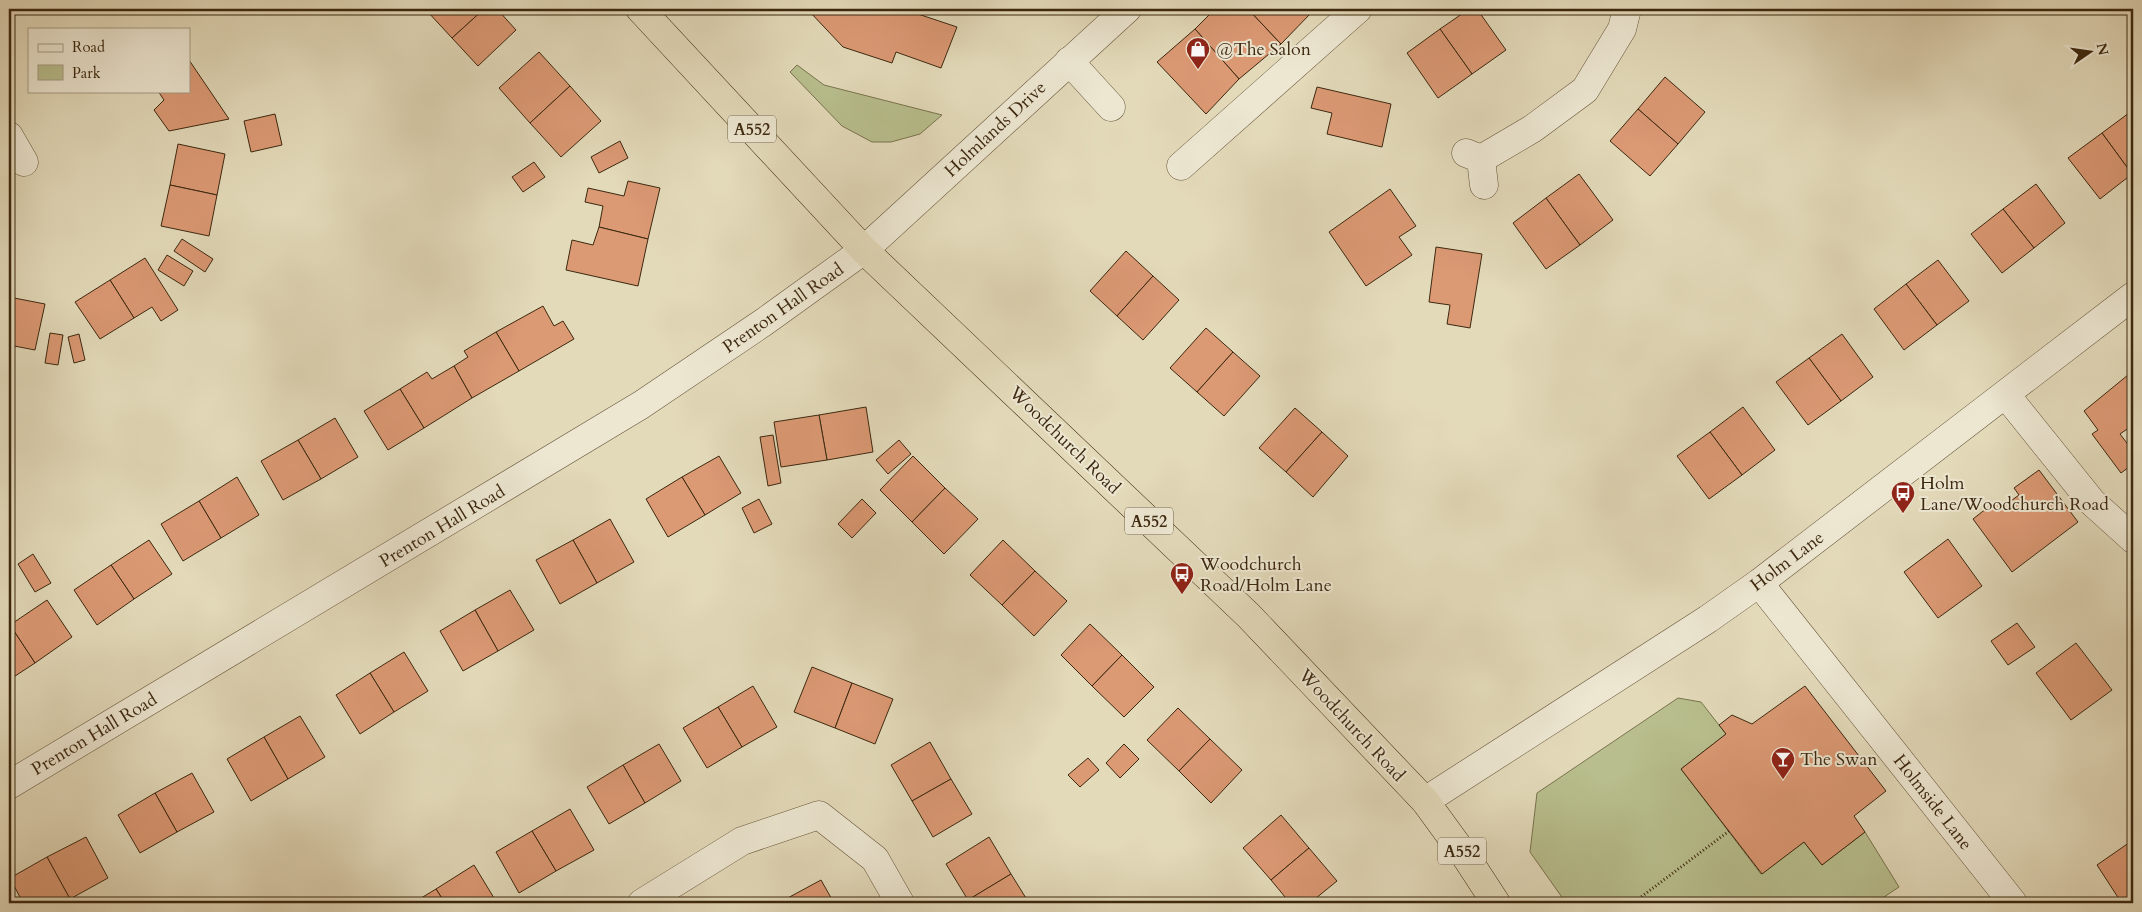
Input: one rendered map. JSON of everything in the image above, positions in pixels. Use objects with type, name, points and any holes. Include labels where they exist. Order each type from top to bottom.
[{"type":"highway","name":"Woodchurch Road","points":[[640,9],[864,250],[1249,616],[1425,801],[1468,860],[1496,903]]},
{"type":"street","name":"Holmlands Drive","points":[[864,250],[1126,9]]},
{"type":"street","points":[[1181,166],[1358,9]]},
{"type":"street","points":[[1484,186],[1473,156],[1532,129],[1585,90],[1622,29],[1627,9]]},
{"type":"street","points":[[1070,61],[1111,107]]},
{"type":"street","points":[[9,136],[24,162]]},
{"type":"street","name":"Prenton Hall Road","points":[[9,785],[633,410],[764,322],[864,250]]},
{"type":"street","name":"Holm Lane","points":[[1425,801],[1708,619],[2006,395],[2133,296]]},
{"type":"street","points":[[2006,395],[2092,502],[2133,539]]},
{"type":"street","name":"Holmside Lane","points":[[1759,582],[2013,903]]},
{"type":"street","points":[[642,903],[742,841],[819,815],[875,859],[900,903]]},
{"type":"path","points":[[1633,903],[1729,831]]},
{"type":"green space","points":[[797,65],[824,85],[942,115],[920,134],[891,142],[872,142],[842,126],[790,72]]},
{"type":"green space","points":[[1678,698],[1701,702],[1726,734],[1681,769],[1761,874],[1804,842],[1822,865],[1865,832],[1899,887],[1875,903],[1566,903],[1530,852],[1537,793]]},
{"type":"building","points":[[429,9],[484,9],[452,38],[427,11]]},
{"type":"building","points":[[484,9],[497,9],[516,30],[478,66],[452,38]]},
{"type":"building","points":[[812,9],[882,9],[888,15],[891,9],[903,9],[957,27],[941,68],[896,52],[892,63],[843,47],[809,11]]},
{"type":"building","points":[[1215,9],[1248,9],[1281,44],[1239,79],[1195,29]]},
{"type":"building","points":[[1248,9],[1306,9],[1311,13],[1281,44]]},
{"type":"building","points":[[1469,9],[1477,9],[1506,50],[1472,74],[1440,29]]},
{"type":"building","name":"@The Salon","points":[[1195,29],[1239,79],[1206,114],[1157,62]]},
{"type":"building","points":[[1440,29],[1472,74],[1438,98],[1407,53]]},
{"type":"building","points":[[539,52],[570,86],[530,123],[499,88]]},
{"type":"building","points":[[190,61],[229,119],[169,131],[154,110],[164,100],[159,92],[190,92]]},
{"type":"building","points":[[1665,77],[1705,112],[1678,144],[1638,109]]},
{"type":"building","points":[[570,86],[601,121],[561,157],[530,123]]},
{"type":"building","points":[[1317,87],[1391,104],[1382,147],[1327,134],[1332,113],[1311,108]]},
{"type":"building","points":[[1638,109],[1678,144],[1650,176],[1610,141]]},
{"type":"building","points":[[2133,110],[2133,173],[2132,174],[2102,133]]},
{"type":"building","points":[[275,114],[282,145],[251,152],[244,121]]},
{"type":"building","points":[[2102,133],[2132,174],[2100,199],[2068,158]]},
{"type":"building","points":[[620,141],[628,158],[599,173],[591,157]]},
{"type":"building","points":[[178,144],[225,154],[217,195],[170,185]]},
{"type":"building","points":[[534,162],[545,177],[523,192],[512,177]]},
{"type":"building","points":[[1579,174],[1613,220],[1580,245],[1546,198]]},
{"type":"building","points":[[628,181],[660,188],[648,239],[599,227],[603,206],[585,202],[588,188],[624,196]]},
{"type":"building","points":[[2036,184],[2065,223],[2034,248],[2003,209]]},
{"type":"building","points":[[170,185],[217,195],[209,236],[161,226]]},
{"type":"building","points":[[1390,189],[1416,226],[1399,237],[1412,255],[1366,286],[1329,232]]},
{"type":"building","points":[[1546,198],[1580,245],[1546,269],[1513,223]]},
{"type":"building","points":[[2003,209],[2034,248],[2002,273],[1971,234]]},
{"type":"building","points":[[599,227],[648,239],[638,286],[566,270],[572,240],[593,245]]},
{"type":"building","points":[[182,239],[213,259],[205,272],[174,251]]},
{"type":"building","points":[[1436,247],[1482,254],[1470,328],[1447,324],[1450,305],[1429,302]]},
{"type":"building","points":[[1126,251],[1153,276],[1117,316],[1090,291]]},
{"type":"building","points":[[167,255],[193,271],[184,286],[158,270]]},
{"type":"building","points":[[145,258],[178,310],[161,321],[152,307],[134,318],[110,280]]},
{"type":"building","points":[[1938,260],[1969,301],[1937,325],[1906,284]]},
{"type":"building","points":[[1153,276],[1179,300],[1143,340],[1117,316]]},
{"type":"building","points":[[110,280],[134,318],[100,339],[75,302]]},
{"type":"building","points":[[1906,284],[1937,325],[1904,350],[1874,309]]},
{"type":"building","points":[[9,297],[45,304],[35,350],[9,345]]},
{"type":"building","points":[[543,306],[554,326],[563,321],[574,339],[519,371],[496,332]]},
{"type":"building","points":[[1206,328],[1233,352],[1197,392],[1170,368]]},
{"type":"building","points":[[496,332],[519,371],[472,398],[454,366],[468,357],[464,351]]},
{"type":"building","points":[[50,333],[63,335],[58,365],[45,363]]},
{"type":"building","points":[[79,334],[85,360],[74,363],[68,337]]},
{"type":"building","points":[[1842,334],[1873,377],[1841,401],[1809,358]]},
{"type":"building","points":[[1233,352],[1260,376],[1224,416],[1197,392]]},
{"type":"building","points":[[1809,358],[1841,401],[1808,425],[1776,382]]},
{"type":"building","points":[[454,366],[472,398],[424,428],[400,389],[427,372],[432,379]]},
{"type":"building","points":[[2128,375],[2133,382],[2133,425],[2120,434],[2133,451],[2133,464],[2121,473],[2092,434],[2098,430],[2084,411]]},
{"type":"building","points":[[400,389],[424,428],[388,450],[364,411]]},
{"type":"building","points":[[866,407],[873,452],[827,460],[819,415]]},
{"type":"building","points":[[1743,407],[1775,450],[1742,475],[1710,432]]},
{"type":"building","points":[[1295,408],[1322,432],[1286,472],[1259,448]]},
{"type":"building","points":[[819,415],[827,460],[781,467],[774,422]]},
{"type":"building","points":[[335,418],[358,457],[321,479],[298,440]]},
{"type":"building","points":[[1322,432],[1348,456],[1313,497],[1286,472]]},
{"type":"building","points":[[1710,432],[1742,475],[1709,499],[1677,456]]},
{"type":"building","points":[[773,435],[781,483],[768,486],[760,437]]},
{"type":"building","points":[[298,440],[321,479],[283,500],[261,461]]},
{"type":"building","points":[[899,440],[911,454],[888,474],[876,460]]},
{"type":"building","points":[[719,456],[741,493],[705,515],[682,477]]},
{"type":"building","points":[[913,456],[945,488],[912,522],[880,490]]},
{"type":"building","points":[[2039,470],[2078,522],[2012,572],[1973,519],[1996,501],[2001,508],[2019,495],[2014,488]]},
{"type":"building","points":[[237,477],[259,515],[221,538],[199,501]]},
{"type":"building","points":[[682,477],[705,515],[668,537],[646,499]]},
{"type":"building","points":[[945,488],[978,519],[944,554],[912,522]]},
{"type":"building","points":[[759,499],[772,524],[754,533],[742,508]]},
{"type":"building","points":[[862,499],[876,513],[852,538],[838,524]]},
{"type":"building","points":[[199,501],[221,538],[183,561],[161,524]]},
{"type":"building","points":[[610,519],[634,562],[597,583],[573,540]]},
{"type":"building","points":[[1948,539],[1982,586],[1938,618],[1904,572]]},
{"type":"building","points":[[149,540],[172,574],[134,599],[111,565]]},
{"type":"building","points":[[573,540],[597,583],[560,604],[536,560]]},
{"type":"building","points":[[1003,540],[1035,571],[1002,605],[970,575]]},
{"type":"building","points":[[33,554],[51,583],[35,592],[18,564]]},
{"type":"building","points":[[111,565],[134,599],[97,625],[74,590]]},
{"type":"building","points":[[1035,571],[1067,601],[1034,636],[1002,605]]},
{"type":"building","points":[[510,590],[534,630],[498,651],[475,610]]},
{"type":"building","points":[[47,600],[72,637],[35,663],[10,625]]},
{"type":"building","points":[[475,610],[498,651],[463,671],[440,631]]},
{"type":"building","points":[[2017,623],[2035,647],[2008,665],[1991,641]]},
{"type":"building","points":[[1090,624],[1122,655],[1092,686],[1061,655]]},
{"type":"building","points":[[9,626],[35,663],[9,680]]},
{"type":"building","points":[[2076,643],[2112,690],[2071,720],[2036,673]]},
{"type":"building","points":[[404,652],[428,691],[394,712],[370,673]]},
{"type":"building","points":[[1122,655],[1154,687],[1124,717],[1092,686]]},
{"type":"building","points":[[812,667],[852,683],[835,728],[794,712]]},
{"type":"building","points":[[370,673],[394,712],[360,734],[336,695]]},
{"type":"building","points":[[852,683],[893,699],[875,744],[835,728]]},
{"type":"building","points":[[753,686],[777,727],[742,747],[718,707]]},
{"type":"building","name":"The Swan","points":[[1805,686],[1886,791],[1854,816],[1865,832],[1822,865],[1804,842],[1762,874],[1681,769],[1726,734],[1719,725],[1732,715],[1752,724]]},
{"type":"building","points":[[718,707],[742,747],[707,768],[683,728]]},
{"type":"building","points":[[1178,708],[1210,739],[1179,771],[1147,740]]},
{"type":"building","points":[[300,716],[325,757],[288,779],[264,737]]},
{"type":"building","points":[[264,737],[288,779],[251,801],[227,759]]},
{"type":"building","points":[[1210,739],[1242,770],[1211,803],[1179,771]]},
{"type":"building","points":[[930,742],[951,779],[912,801],[891,765]]},
{"type":"building","points":[[659,744],[681,781],[645,803],[623,765]]},
{"type":"building","points":[[1124,744],[1139,759],[1120,778],[1106,763]]},
{"type":"building","points":[[1088,758],[1099,770],[1080,787],[1068,775]]},
{"type":"building","points":[[623,765],[645,803],[609,824],[587,787]]},
{"type":"building","points":[[192,773],[214,812],[177,832],[155,793]]},
{"type":"building","points":[[951,779],[972,814],[933,837],[912,801]]},
{"type":"building","points":[[155,793],[177,832],[140,853],[118,815]]},
{"type":"building","points":[[570,809],[594,850],[556,871],[532,831]]},
{"type":"building","points":[[1281,815],[1309,848],[1271,880],[1243,848]]},
{"type":"building","points":[[532,831],[556,871],[519,893],[496,852]]},
{"type":"building","points":[[86,837],[108,878],[70,899],[47,857]]},
{"type":"building","points":[[989,837],[1011,874],[968,900],[946,864]]},
{"type":"building","points":[[2133,840],[2133,894],[2121,902],[2097,865]]},
{"type":"building","points":[[1309,848],[1337,881],[1310,903],[1290,903],[1271,880]]},
{"type":"building","points":[[47,857],[70,899],[62,903],[23,903],[10,878]]},
{"type":"building","points":[[474,865],[497,903],[445,903],[436,889]]},
{"type":"building","points":[[1011,874],[1029,903],[970,903],[968,900]]},
{"type":"building","points":[[821,880],[834,903],[786,903],[784,900]]},
{"type":"building","points":[[436,889],[445,903],[413,903]]},
{"type":"place","name":"@The Salon","points":[[1198,70]]},
{"type":"place","name":"Holm Lane/Woodchurch Road","points":[[1903,514]]},
{"type":"place","name":"Woodchurch Road/Holm Lane","points":[[1182,595]]},
{"type":"place","name":"The Swan","points":[[1783,780]]}]
